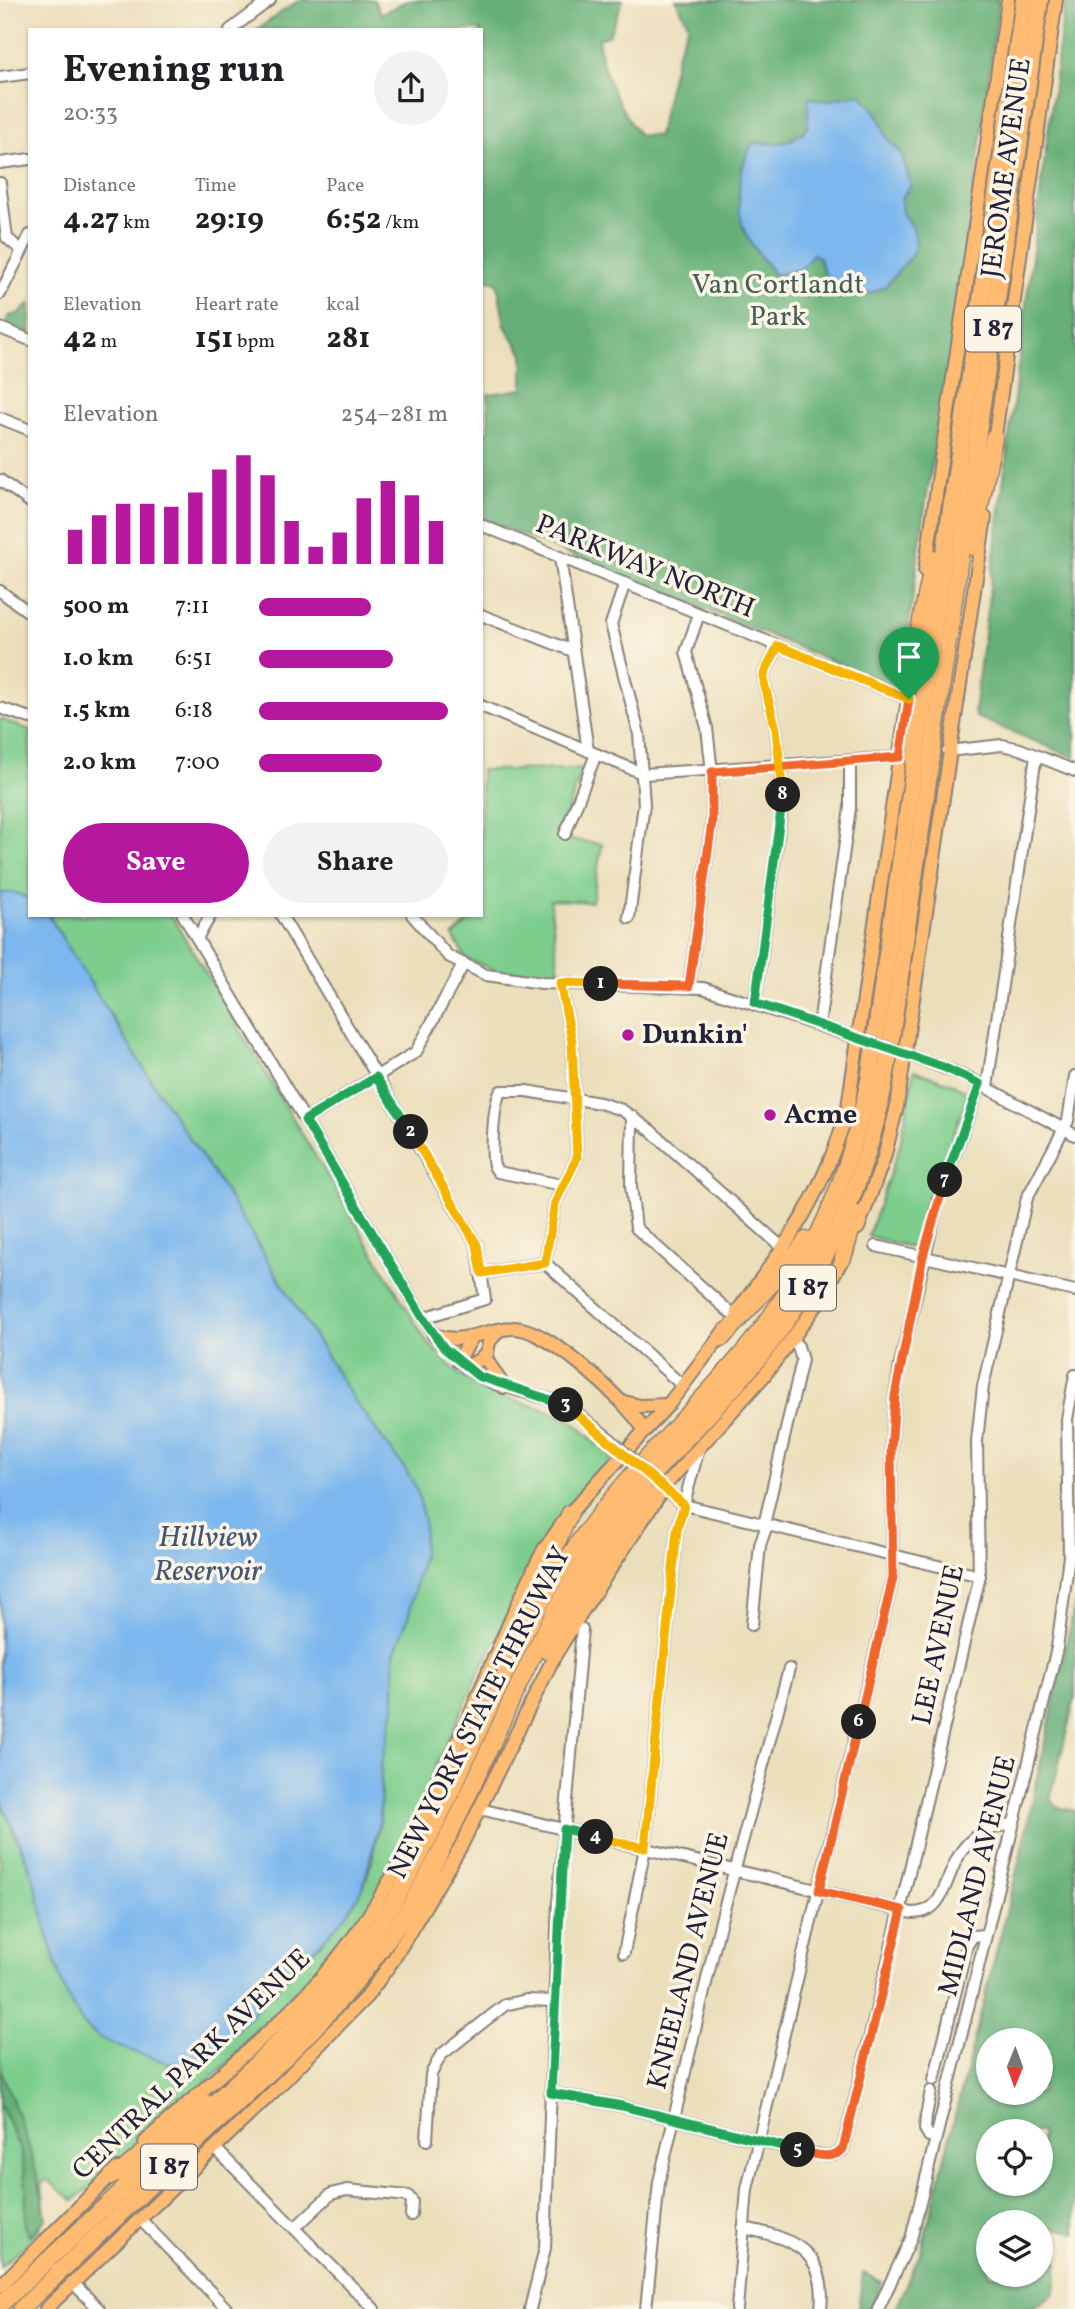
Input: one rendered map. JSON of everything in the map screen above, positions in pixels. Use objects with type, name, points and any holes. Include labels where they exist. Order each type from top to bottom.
[{"type":"highway","name":"I 87","points":[[916,701],[958,458],[1024,0]]},
{"type":"highway","name":"I 87","points":[[946,658],[1040,0]]},
{"type":"highway","points":[[946,658],[961,608],[994,437]]},
{"type":"highway","points":[[916,644],[943,508],[958,458]]},
{"type":"highway","name":"NEW YORK STATE THRUWAY","points":[[21,2309],[299,2045],[353,1986],[415,1898],[558,1607],[600,1538],[657,1469],[752,1367],[806,1291],[854,1193],[878,1117],[892,1037],[946,658]]},
{"type":"highway","name":"NEW YORK STATE THRUWAY","points":[[0,2305],[326,1993],[376,1930],[417,1861],[539,1609],[572,1551],[622,1486],[760,1331],[804,1262],[833,1201],[857,1133],[869,1080],[916,701]]},
{"type":"highway","points":[[843,1258],[867,1182],[878,1117]]},
{"type":"highway","points":[[722,1338],[785,1269],[817,1220],[833,1201]]},
{"type":"highway","points":[[487,1753],[603,1558],[660,1486]]},
{"type":"highway","points":[[470,1752],[502,1665],[570,1513]]},
{"type":"highway","points":[[111,2176],[122,2171],[217,2089],[238,2080]]},
{"type":"main road","name":"JEROME AVENUE","points":[[916,701],[916,644],[1008,0]]},
{"type":"main road","name":"JEROME AVENUE","points":[[948,751],[982,544],[994,437],[1056,0]]},
{"type":"main road","name":"CENTRAL PARK AVENUE","points":[[0,2286],[164,2124],[279,2023],[316,1985],[372,1910],[418,1828],[542,1551],[570,1513],[645,1432],[722,1338],[734,1316],[784,1249],[811,1206],[832,1162],[863,1040],[900,757],[916,701]]},
{"type":"main road","points":[[46,2309],[334,2032],[367,1996],[393,1960],[480,1810],[555,1655],[660,1486],[763,1377],[792,1340],[843,1258],[866,1208],[888,1145],[948,751]]},
{"type":"main road","points":[[434,1335],[450,1340],[471,1339],[514,1327],[540,1333],[637,1417],[645,1432]]},
{"type":"main road","points":[[498,1331],[489,1342],[486,1353],[491,1368],[504,1387]]},
{"type":"main road","points":[[462,1364],[471,1339]]},
{"type":"main road","points":[[462,1364],[486,1353]]},
{"type":"main road","points":[[620,1401],[640,1406],[668,1405]]},
{"type":"street","points":[[233,28],[270,0]]},
{"type":"street","points":[[0,77],[28,73]]},
{"type":"street","points":[[0,163],[28,159]]},
{"type":"street","points":[[0,183],[7,238],[21,250]]},
{"type":"street","points":[[0,294],[28,238]]},
{"type":"street","points":[[0,248],[21,250]]},
{"type":"street","points":[[0,328],[28,339]]},
{"type":"street","points":[[0,418],[28,429]]},
{"type":"street","points":[[0,480],[28,501]]},
{"type":"street","name":"PARKWAY NORTH","points":[[483,526],[916,701]]},
{"type":"street","points":[[560,557],[573,651],[592,753],[565,834]]},
{"type":"street","points":[[625,583],[611,624],[639,734],[644,774],[644,824],[629,918]]},
{"type":"street","points":[[0,591],[28,612]]},
{"type":"street","points":[[689,986],[712,822],[712,772],[707,728],[685,652],[699,614]]},
{"type":"street","points":[[483,616],[573,651]]},
{"type":"street","points":[[755,1003],[783,799],[776,729],[764,683],[764,674],[778,646]]},
{"type":"street","points":[[483,707],[644,774],[712,772],[900,757]]},
{"type":"street","points":[[0,708],[28,717]]},
{"type":"street","points":[[948,751],[1002,745],[1075,771]]},
{"type":"street","points":[[737,2309],[743,2228],[758,2141],[893,1578],[891,1452],[895,1396],[923,1256],[938,1200],[983,1086],[1036,756]]},
{"type":"street","points":[[819,1025],[850,807],[850,761]]},
{"type":"street","points":[[184,917],[423,1318],[434,1335],[462,1364],[504,1387],[563,1403],[610,1439],[684,1505],[980,1576]]},
{"type":"street","points":[[197,938],[210,917]]},
{"type":"street","points":[[282,917],[477,1245],[485,1299],[423,1318]]},
{"type":"street","points":[[414,917],[438,947],[463,965],[501,979],[689,986],[755,1003],[902,1053],[983,1086],[1075,1135]]},
{"type":"street","points":[[305,1120],[419,1050],[463,965]]},
{"type":"street","points":[[545,1263],[550,1228],[562,1185],[574,1170],[577,1158],[572,1041],[560,983]]},
{"type":"street","name":"LEE AVENUE","points":[[758,2141],[828,2156],[841,2153],[844,2144],[980,1576],[977,1425],[1008,1275],[1027,1198],[1070,1115],[1075,1076]]},
{"type":"street","points":[[562,1185],[498,1172],[494,1166],[498,1096],[509,1088],[613,1106],[632,1116],[784,1249]]},
{"type":"street","points":[[632,1116],[631,1186],[636,1228],[734,1316]]},
{"type":"street","points":[[876,1246],[1075,1291]]},
{"type":"street","points":[[482,1273],[545,1263]]},
{"type":"street","points":[[545,1263],[683,1385]]},
{"type":"street","points":[[751,1625],[760,1545],[802,1360],[798,1346],[792,1340]]},
{"type":"street","name":"MIDLAND AVENUE","points":[[878,2309],[895,2278],[911,2239],[1064,1610],[1069,1556],[1071,1445],[1068,1413],[1075,1375]]},
{"type":"street","points":[[624,1953],[645,1848],[677,1530],[699,1447]]},
{"type":"street","points":[[530,2309],[545,2248],[554,2001],[564,1829],[582,1629]]},
{"type":"street","name":"KNEELAND AVENUE","points":[[646,2309],[659,2182],[734,1870],[789,1669]]},
{"type":"street","points":[[480,1810],[917,1913],[932,1908],[942,1896],[955,1859],[969,1842],[990,1828],[1013,1824]]},
{"type":"street","points":[[935,2137],[929,2136],[925,2129],[967,1945],[973,1936],[985,1935]]},
{"type":"street","points":[[428,2140],[431,2074],[441,2055],[505,2005],[526,2000],[554,2001]]},
{"type":"street","points":[[551,2093],[758,2141]]},
{"type":"street","points":[[215,2148],[374,2309]]},
{"type":"street","points":[[295,2228],[331,2194],[347,2190],[408,2196],[412,2201],[411,2215]]},
{"type":"street","points":[[140,2219],[227,2309]]},
{"type":"street","points":[[743,2228],[785,2238],[804,2250],[818,2271],[821,2309]]},
{"type":"street","points":[[74,2283],[99,2309]]},
{"type":"green space","name":"Van Cortlandt Park","points":[[299,0],[374,0],[381,14],[408,0],[623,0],[609,35],[599,39],[602,63],[625,114],[639,135],[658,136],[677,53],[689,25],[676,0],[999,0],[959,305],[925,507],[900,689],[483,519],[483,432],[489,431],[488,394],[523,389],[523,354],[505,326],[497,282],[483,278],[483,28],[259,28]],"holes":[[[861,95],[877,114],[888,140],[901,153],[908,191],[901,197],[902,213],[913,228],[850,292],[825,275],[819,257],[813,254],[775,275],[755,249],[741,209],[740,181],[747,154],[754,142],[783,142],[802,132],[808,127],[808,98],[826,101]]]},
{"type":"green space","points":[[1065,0],[1075,0],[1075,758],[976,717],[974,712]]},
{"type":"green space","points":[[28,305],[28,333],[6,324],[9,316],[20,313]]},
{"type":"green space","points":[[0,719],[28,729],[28,898],[16,893],[0,893]]},
{"type":"green space","points":[[583,769],[558,838],[602,844],[592,902],[550,900],[559,973],[497,971],[466,959],[453,936],[474,917],[483,917],[483,770]]},
{"type":"green space","points":[[49,917],[172,917],[427,1342],[457,1373],[492,1394],[544,1409],[572,1421],[612,1458],[546,1541],[480,1671],[371,1907],[307,1990],[301,1986],[282,2005],[285,2012],[74,2201],[47,2180],[41,2184],[44,2200],[42,2223],[31,2240],[0,2267],[0,1800],[31,1871],[64,1990],[280,1982],[321,1943],[363,1888],[372,1861],[380,1819],[381,1764],[394,1708],[394,1654],[408,1617],[423,1554],[417,1490],[405,1469],[353,1399],[223,1188],[159,1093]]},
{"type":"green space","points":[[914,1070],[955,1085],[968,1093],[928,1206],[917,1249],[868,1236],[900,1145]]},
{"type":"green space","points":[[1075,1603],[1075,1698],[1050,1800],[1058,1807],[1075,1811],[1075,2233],[1053,2228],[1053,2210],[976,2210],[976,2287],[1053,2287],[1053,2252],[1058,2262],[1055,2293],[1032,2309],[895,2309],[921,2251],[976,2033],[976,2105],[1054,2105],[1054,2028],[977,2028],[1021,1854]]},
{"type":"green space","points":[[0,2068],[27,2142],[46,2219],[29,2236],[25,2227],[26,2188],[21,2153],[0,2102]]},
{"type":"green space","points":[[863,2273],[882,2282],[872,2309],[858,2309]]},
{"type":"water","points":[[861,94],[877,114],[888,140],[901,153],[911,185],[901,198],[902,213],[913,228],[916,242],[912,255],[885,287],[871,293],[850,292],[825,275],[819,257],[813,254],[801,269],[775,275],[752,245],[742,224],[739,187],[749,152],[754,142],[784,142],[796,137],[808,127],[808,98],[826,101]]},
{"type":"water","name":"Hillview Reservoir","points":[[0,893],[16,893],[28,898],[28,917],[49,917],[159,1093],[223,1188],[353,1399],[405,1469],[417,1490],[424,1520],[423,1554],[408,1617],[394,1654],[394,1708],[381,1764],[380,1819],[363,1888],[346,1916],[217,2050],[199,2062],[178,2066],[126,2049],[94,2034],[77,2015],[53,1956],[29,1865],[0,1800]]},
{"type":"place","name":"Dunkin'","points":[[628,1035]]},
{"type":"place","name":"Acme","points":[[770,1115]]},
{"type":"route","points":[[909,699],[778,646],[764,674],[765,689],[776,729],[780,766],[783,799],[755,1003],[943,1067],[980,1084],[938,1200],[900,1365],[891,1452],[893,1578],[819,1891],[902,1910],[843,2149],[837,2155],[828,2156],[718,2132],[622,2106],[551,2093],[558,1903],[564,1829],[645,1848],[677,1530],[684,1505],[677,1502],[610,1439],[570,1407],[555,1400],[485,1380],[444,1348],[423,1318],[305,1120],[376,1077],[477,1245],[482,1273],[545,1263],[555,1203],[562,1185],[574,1170],[577,1158],[572,1041],[560,983],[689,986],[712,822],[712,772],[780,766],[900,757],[909,699]]}]
